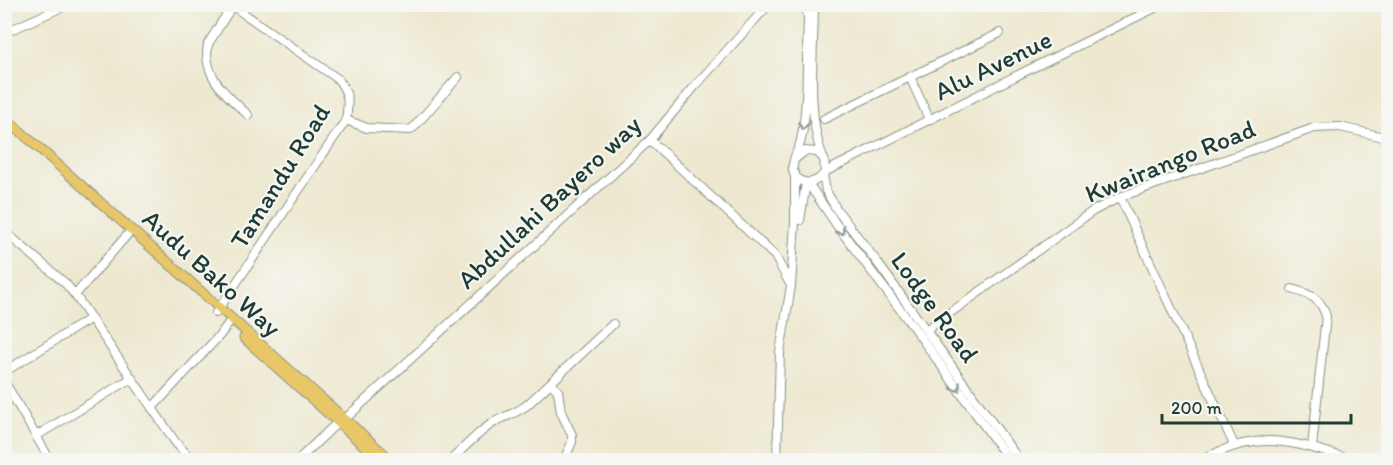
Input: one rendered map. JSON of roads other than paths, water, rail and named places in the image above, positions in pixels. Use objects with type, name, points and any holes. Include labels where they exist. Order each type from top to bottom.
[{"type":"main road","name":"Audu Bako Way","points":[[4,117],[341,421],[380,460]]},
{"type":"main road","name":"Audu Bako Way","points":[[4,124],[218,311],[228,324],[341,421],[392,460]]},
{"type":"street","name":"Abdullahi Bayero way","points":[[298,460],[650,140],[769,4]]},
{"type":"street","points":[[806,4],[808,19],[804,119],[793,169],[799,180],[807,183],[817,181],[824,174],[824,159],[816,134],[813,107],[814,4]]},
{"type":"street","name":"Alu Avenue","points":[[824,174],[929,119],[1163,4]]},
{"type":"street","points":[[4,33],[69,5]]},
{"type":"street","points":[[231,5],[208,44],[210,74],[214,82],[248,115]]},
{"type":"street","name":"Tamandu Road","points":[[218,311],[346,120],[348,107],[347,91],[338,78],[231,5]]},
{"type":"street","points":[[824,120],[1000,33]]},
{"type":"street","points":[[346,120],[367,128],[410,130],[458,77]]},
{"type":"street","points":[[910,77],[929,119]]},
{"type":"street","name":"Kwairango Road","points":[[926,330],[1093,211],[1120,197],[1314,128],[1340,127],[1389,138]]},
{"type":"street","points":[[650,140],[775,256],[790,286]]},
{"type":"street","points":[[795,159],[799,154],[811,150],[824,159],[842,165]]},
{"type":"street","points":[[792,274],[795,174]]},
{"type":"street","name":"Lodge Road","points":[[824,174],[826,191],[837,210],[1019,460]]},
{"type":"street","points":[[777,460],[780,352],[795,262],[801,205],[807,183]]},
{"type":"street","name":"Lodge Road","points":[[807,183],[1009,460]]},
{"type":"street","points":[[1120,197],[1234,445]]},
{"type":"street","points":[[4,231],[65,283],[75,295],[176,443],[192,460]]},
{"type":"street","points":[[75,295],[128,234]]},
{"type":"street","points":[[1292,289],[1317,298],[1324,307],[1326,315],[1312,447]]},
{"type":"street","points":[[4,372],[91,318]]},
{"type":"street","points":[[152,408],[228,324]]},
{"type":"street","points":[[451,460],[489,427],[519,411],[614,324]]},
{"type":"street","points":[[36,436],[132,378]]},
{"type":"street","points":[[4,381],[50,460]]},
{"type":"street","points":[[551,383],[558,391],[561,412],[572,435],[572,442],[564,460]]},
{"type":"street","points":[[1202,460],[1234,445],[1269,440],[1312,447],[1351,460]]}]
